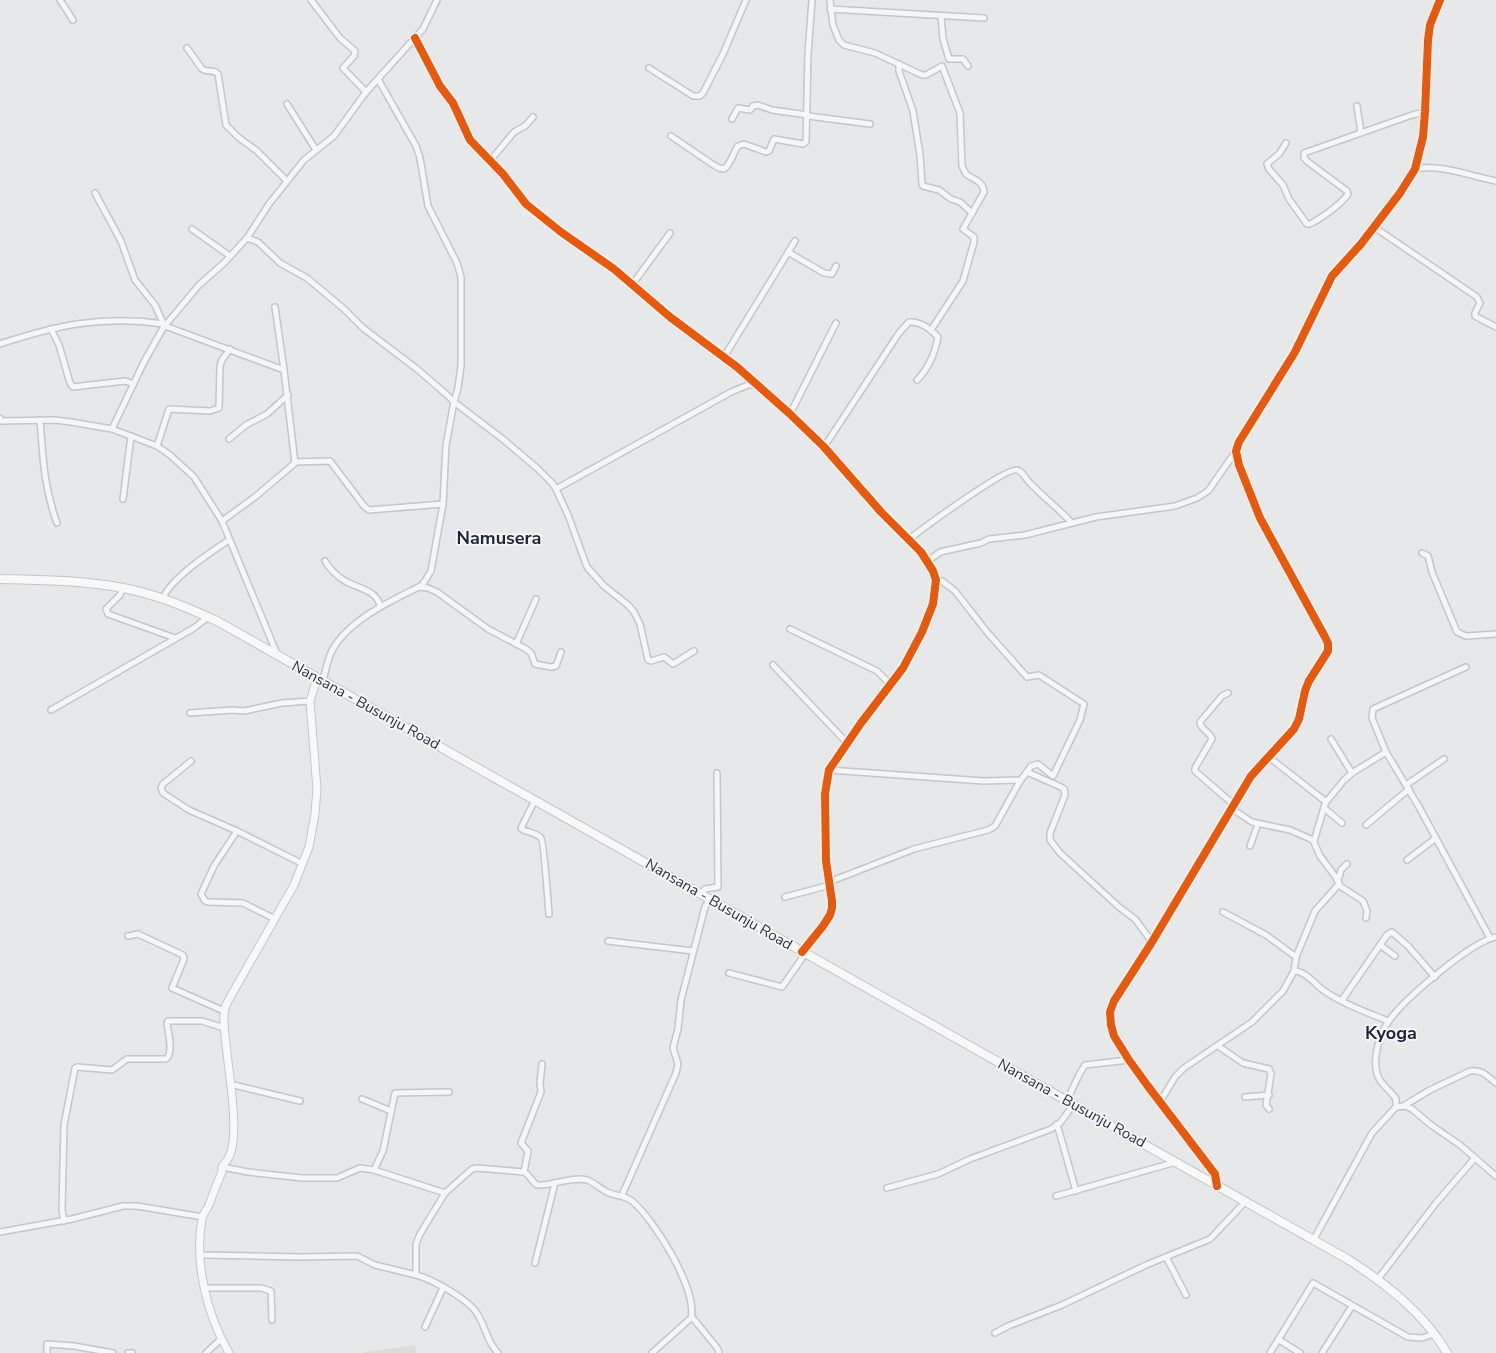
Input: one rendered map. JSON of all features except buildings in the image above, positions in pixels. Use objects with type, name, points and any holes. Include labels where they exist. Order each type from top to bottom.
[{"type":"main road","name":"Nansana - Busunju Road","points":[[0,579],[86,582],[123,588],[163,598],[208,617],[277,654],[710,898],[803,953],[1314,1239],[1378,1279],[1413,1311],[1434,1334],[1447,1353]]},
{"type":"street","points":[[60,0],[73,20]]},
{"type":"street","points":[[311,0],[340,38],[355,51],[354,56],[343,68],[366,92]]},
{"type":"street","points":[[112,429],[164,326],[199,285],[247,238],[258,219],[304,160],[334,136],[366,92],[423,29],[437,0]]},
{"type":"street","points":[[649,68],[693,96],[700,96],[723,54],[746,0]]},
{"type":"street","points":[[671,136],[712,164],[724,169],[728,166],[738,146],[744,144],[766,152],[769,151],[773,140],[776,138],[802,144],[807,139],[808,54],[812,0]]},
{"type":"street","points":[[830,0],[830,9],[836,35],[844,45],[875,53],[922,75],[926,75],[942,66],[950,59],[963,59],[968,66]]},
{"type":"street","points":[[928,561],[940,552],[981,544],[989,539],[1025,535],[1124,512],[1175,506],[1197,498],[1208,491],[1236,451],[1294,352],[1332,276],[1374,227],[1416,169],[1425,112],[1428,40],[1433,15],[1440,0]]},
{"type":"street","points":[[830,9],[984,18]]},
{"type":"street","points":[[941,16],[943,39],[950,59]]},
{"type":"street","points":[[415,38],[440,86],[452,103],[470,140],[503,174],[526,204],[560,232],[606,264],[670,317],[758,385],[824,447],[928,561],[933,570],[936,580],[933,604],[922,632],[903,668],[861,723],[829,770],[825,794],[826,861],[832,901],[830,915],[782,987],[729,973]]},
{"type":"street","points":[[187,48],[202,70],[215,71],[218,74],[226,125],[288,181]]},
{"type":"street","points":[[899,64],[899,71],[913,111],[920,155],[922,184],[923,186],[939,190],[951,199],[960,202],[972,214]]},
{"type":"street","points":[[931,330],[963,281],[974,237],[963,229],[972,214],[974,206],[984,192],[984,186],[966,174],[962,166],[960,113],[942,66]]},
{"type":"street","points":[[229,1353],[221,1339],[205,1288],[200,1255],[202,1217],[222,1172],[222,1166],[229,1158],[233,1144],[233,1104],[224,1028],[224,1011],[294,885],[303,864],[312,832],[317,789],[310,701],[330,655],[340,640],[357,623],[380,606],[419,588],[431,571],[443,504],[446,445],[461,366],[460,270],[428,206],[420,158],[416,146],[378,79]]},
{"type":"street","points":[[287,104],[316,150]]},
{"type":"street","points":[[732,119],[738,108],[750,110],[752,106],[758,105],[772,110],[870,124]]},
{"type":"street","points":[[1357,106],[1361,133]]},
{"type":"street","points":[[1286,143],[1279,154],[1267,164],[1283,185],[1289,199],[1303,220],[1310,224],[1335,207],[1348,194],[1347,191],[1308,162],[1304,158],[1304,152],[1412,114],[1425,112]]},
{"type":"street","points":[[490,161],[514,132],[525,126],[533,117]]},
{"type":"street","points":[[1416,169],[1439,167],[1496,181]]},
{"type":"street","points":[[95,194],[121,241],[135,280],[155,305],[164,326]]},
{"type":"street","points":[[1374,227],[1478,297],[1480,303],[1475,316],[1496,327]]},
{"type":"street","points":[[192,229],[230,256]]},
{"type":"street","points":[[632,285],[670,233]]},
{"type":"street","points":[[247,238],[258,242],[280,263],[307,278],[363,328],[417,369],[454,402],[538,469],[556,489],[568,515],[587,567],[604,586],[634,612],[640,624],[648,660],[651,661],[664,657],[675,664],[694,651]]},
{"type":"street","points":[[724,357],[795,241]]},
{"type":"street","points":[[788,252],[824,274],[832,274],[836,266]]},
{"type":"street","points":[[222,521],[293,466],[294,462],[288,396],[275,307]]},
{"type":"street","points":[[0,344],[51,329],[95,321],[132,320],[164,326],[284,370]]},
{"type":"street","points":[[790,414],[836,322]]},
{"type":"street","points":[[824,447],[909,322],[914,322],[931,330],[938,337],[930,363],[917,380]]},
{"type":"street","points":[[51,329],[59,345],[73,387],[125,381],[133,385]]},
{"type":"street","points":[[157,446],[169,409],[210,411],[219,408],[220,366],[230,349]]},
{"type":"street","points":[[556,489],[731,392],[748,385],[758,385]]},
{"type":"street","points":[[229,439],[246,425],[267,414],[288,396]]},
{"type":"street","points":[[0,420],[71,422],[112,429],[157,446],[170,455],[194,477],[222,521],[277,654]]},
{"type":"street","points":[[40,420],[45,481],[49,501],[57,524]]},
{"type":"street","points":[[124,499],[131,436]]},
{"type":"street","points":[[1217,1186],[1215,1174],[1128,1060],[1114,1036],[1110,1025],[1110,1012],[1114,1001],[1152,942],[1251,776],[1270,758],[1294,729],[1299,719],[1309,681],[1329,647],[1260,518],[1239,464],[1236,451]]},
{"type":"street","points":[[294,462],[330,462],[369,510],[443,504]]},
{"type":"street","points":[[908,540],[983,487],[1007,472],[1015,470],[1021,472],[1072,523]]},
{"type":"street","points":[[163,598],[166,590],[200,560],[230,540]]},
{"type":"street","points":[[1422,552],[1428,556],[1432,572],[1457,632],[1466,636],[1496,634]]},
{"type":"street","points":[[325,560],[329,567],[345,581],[367,590],[377,598],[380,606]]},
{"type":"street","points":[[785,898],[829,884],[914,849],[988,830],[995,826],[1020,781],[1031,766],[1038,764],[1053,776],[1080,720],[1084,704],[1038,675],[1027,677],[954,591],[942,581],[936,580]]},
{"type":"street","points":[[123,588],[120,595],[106,609],[108,614],[175,638]]},
{"type":"street","points":[[419,588],[428,588],[437,592],[488,629],[531,653],[535,664],[556,666],[561,652]]},
{"type":"street","points":[[516,644],[536,599]]},
{"type":"street","points":[[51,710],[194,628],[208,617]]},
{"type":"street","points":[[790,629],[877,671],[891,685]]},
{"type":"street","points":[[773,665],[848,744]]},
{"type":"street","points":[[1396,1107],[1396,1099],[1378,1080],[1376,1068],[1378,1043],[1388,1021],[1399,1009],[1466,951],[1493,938],[1408,787],[1386,752],[1372,718],[1372,712],[1373,709],[1466,667]]},
{"type":"street","points":[[1228,693],[1222,696],[1200,722],[1201,728],[1212,739],[1195,771],[1232,806],[1258,824],[1272,825],[1290,830],[1314,841]]},
{"type":"street","points":[[190,713],[244,711],[282,703],[310,701]]},
{"type":"street","points":[[1331,739],[1352,773]]},
{"type":"street","points":[[1366,918],[1367,909],[1363,901],[1343,889],[1338,883],[1320,856],[1314,841],[1326,801],[1330,800],[1344,780],[1352,773],[1386,752]]},
{"type":"street","points":[[1270,758],[1326,801]]},
{"type":"street","points":[[1366,825],[1408,787],[1444,759]]},
{"type":"street","points":[[191,761],[163,784],[161,788],[163,792],[187,808],[303,864]]},
{"type":"street","points":[[829,770],[984,781],[1020,781]]},
{"type":"street","points":[[701,894],[705,888],[718,887],[716,773]]},
{"type":"street","points":[[1026,773],[1064,789],[1065,795],[1050,833],[1050,840],[1060,853],[1119,907],[1135,919],[1152,942]]},
{"type":"street","points":[[535,800],[521,828],[536,834],[541,838],[544,845],[544,868],[547,880],[549,914]]},
{"type":"street","points":[[1324,808],[1342,823]]},
{"type":"street","points":[[1250,846],[1258,824]]},
{"type":"street","points":[[237,831],[214,866],[201,894],[208,902],[243,903],[275,918]]},
{"type":"street","points":[[1407,860],[1436,838]]},
{"type":"street","points":[[1160,1102],[1175,1077],[1184,1068],[1252,1022],[1283,991],[1294,970],[1296,957],[1315,911],[1338,883],[1342,870],[1347,864]]},
{"type":"street","points":[[622,1196],[676,1072],[678,1064],[673,1048],[686,977],[705,907],[710,898]]},
{"type":"street","points":[[1223,912],[1266,935],[1296,957]]},
{"type":"street","points":[[1342,1000],[1387,935],[1392,932],[1408,946],[1435,977]]},
{"type":"street","points":[[128,936],[138,934],[182,953],[184,959],[172,988],[224,1011]]},
{"type":"street","points":[[608,941],[693,951]]},
{"type":"street","points":[[1380,945],[1395,956]]},
{"type":"street","points":[[1294,970],[1300,971],[1324,990],[1342,1000],[1388,1021]]},
{"type":"street","points":[[64,1220],[62,1210],[64,1125],[75,1068],[112,1070],[126,1059],[166,1059],[169,1057],[170,1052],[168,1021],[202,1021],[224,1028]]},
{"type":"street","points":[[1218,1046],[1243,1062],[1270,1069],[1271,1074],[1266,1106],[1269,1109]]},
{"type":"street","points":[[887,1188],[938,1174],[970,1158],[1051,1129],[1057,1124],[1070,1102],[1079,1075],[1085,1065],[1128,1060]]},
{"type":"street","points":[[524,1172],[528,1151],[521,1143],[541,1092],[542,1064]]},
{"type":"street","points":[[1314,1239],[1372,1133],[1396,1107],[1404,1106],[1430,1090],[1470,1071],[1483,1072],[1496,1084]]},
{"type":"street","points":[[230,1084],[300,1101]]},
{"type":"street","points":[[374,1170],[383,1152],[394,1094],[397,1092],[449,1092]]},
{"type":"street","points":[[1245,1098],[1268,1095]]},
{"type":"street","points":[[362,1099],[391,1110]]},
{"type":"street","points":[[1404,1106],[1412,1109],[1460,1145],[1496,1176]]},
{"type":"street","points":[[1057,1124],[1076,1191]]},
{"type":"street","points":[[1378,1279],[1436,1204],[1474,1159]]},
{"type":"street","points":[[1056,1196],[1178,1162]]},
{"type":"street","points":[[222,1166],[248,1172],[302,1178],[337,1178],[360,1168],[374,1170],[445,1193]]},
{"type":"street","points":[[416,1275],[416,1244],[420,1234],[445,1193],[472,1169],[524,1172],[537,1185],[585,1180],[606,1192],[622,1196],[637,1206],[665,1243],[679,1268],[690,1295],[692,1316],[718,1349],[719,1353]]},
{"type":"street","points":[[535,1263],[555,1184]]},
{"type":"street","points":[[995,1333],[1210,1239],[1246,1201]]},
{"type":"street","points":[[0,1232],[123,1206],[136,1206],[202,1217]]},
{"type":"street","points":[[200,1255],[357,1256],[374,1265],[416,1275],[462,1298],[477,1312],[488,1339],[498,1353]]},
{"type":"street","points":[[1166,1257],[1186,1295]]},
{"type":"street","points":[[1270,1353],[1313,1283],[1408,1337],[1422,1338],[1434,1334]]},
{"type":"street","points":[[205,1288],[261,1288],[271,1291],[272,1320]]},
{"type":"street","points":[[425,1327],[443,1288]]},
{"type":"street","points":[[1322,1353],[1352,1306]]},
{"type":"street","points":[[652,1353],[687,1324],[692,1316]]},
{"type":"street","points":[[206,1353],[221,1339]]},
{"type":"street","points":[[1278,1340],[1300,1353]]},
{"type":"street","points":[[47,1353],[46,1344],[74,1346],[113,1353]]},
{"type":"shaded area","points":[[415,1345],[416,1353],[361,1353]]},
{"type":"cycle path","points":[[1217,1186],[1215,1174],[1147,1085],[1114,1036],[1110,1012],[1114,1001],[1152,942],[1251,776],[1294,729],[1299,719],[1309,681],[1328,651],[1328,643],[1325,637],[1260,518],[1239,465],[1236,451],[1239,442],[1295,352],[1332,276],[1361,244],[1400,193],[1415,169],[1423,137],[1430,25],[1440,0]]},
{"type":"cycle path","points":[[415,38],[440,86],[453,103],[470,140],[503,174],[526,204],[561,232],[614,269],[670,317],[737,367],[790,414],[824,447],[881,512],[921,552],[933,571],[936,580],[933,604],[922,632],[903,668],[861,723],[829,770],[825,794],[826,861],[832,908],[823,926],[802,952]]},
{"type":"district","name":"Namusera","points":[[499,538]]},
{"type":"district","name":"Kyoga","points":[[1391,1033]]}]
